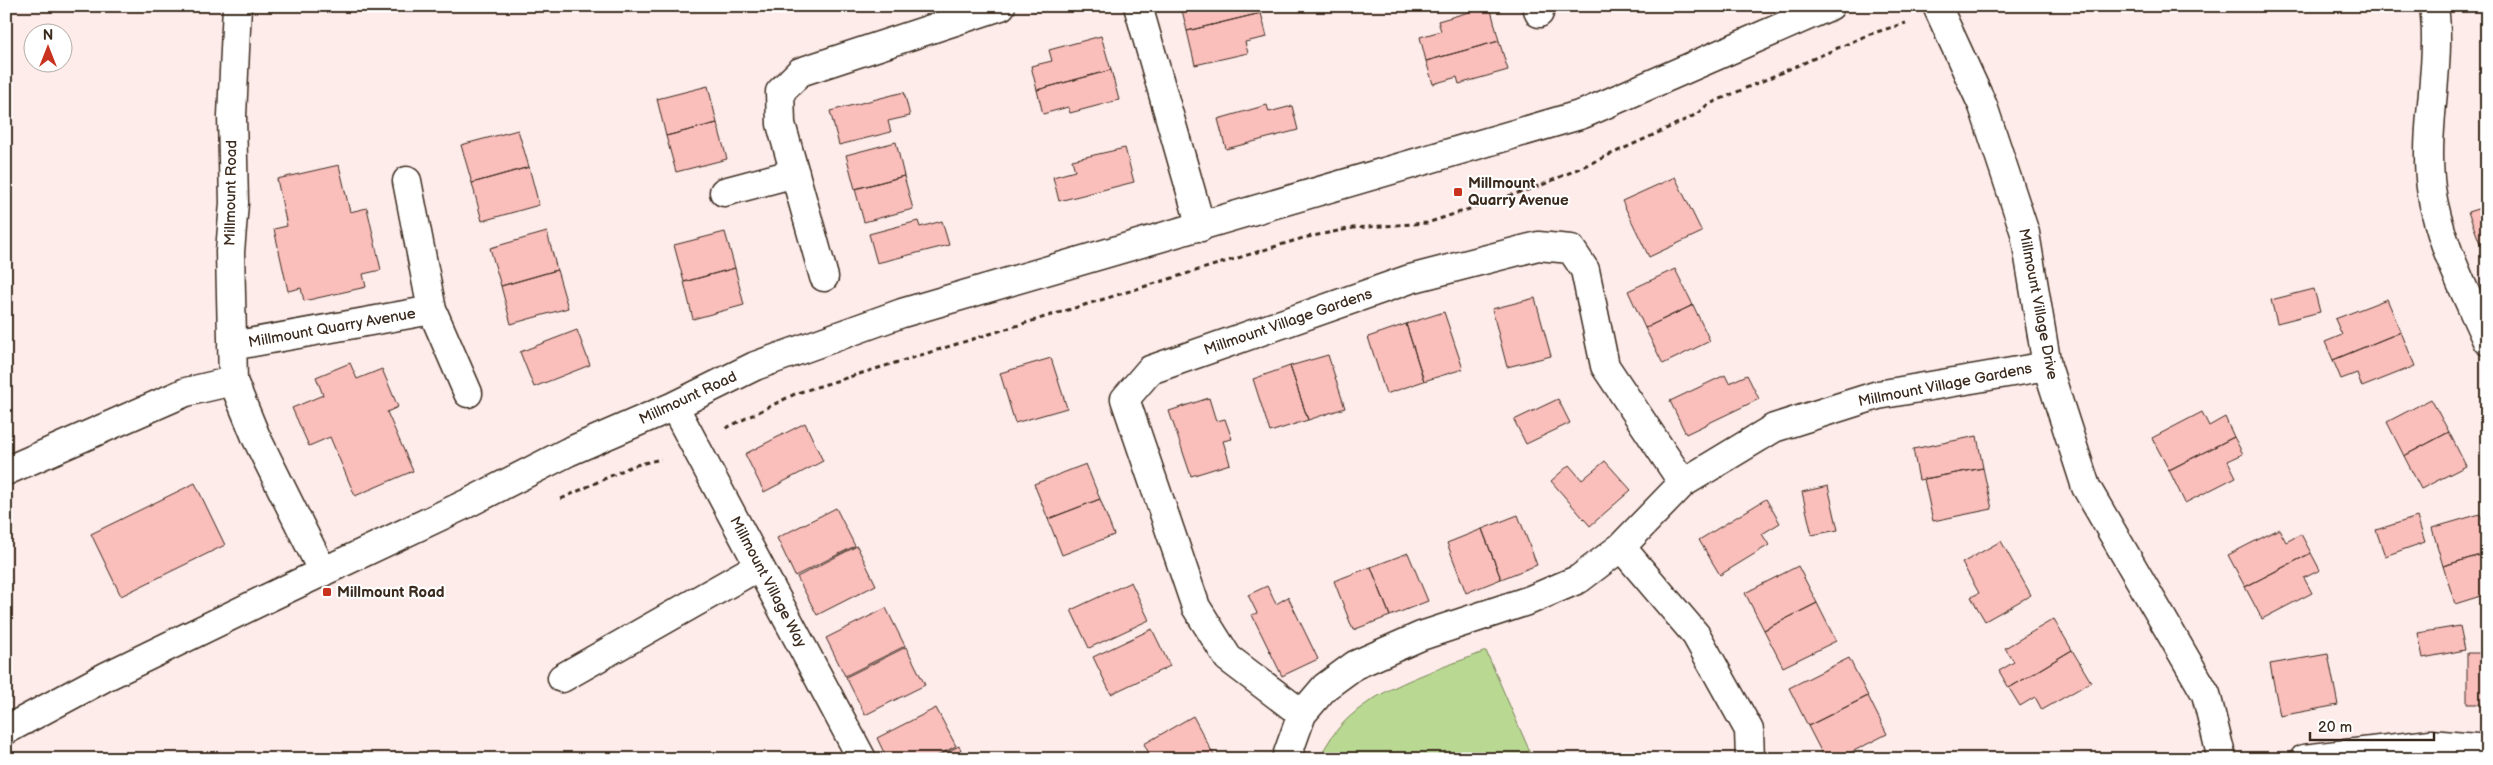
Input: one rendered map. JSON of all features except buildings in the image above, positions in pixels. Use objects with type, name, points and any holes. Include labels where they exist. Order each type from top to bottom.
[{"type":"street","name":"Millmount Road","points":[[236,6],[232,116],[234,203],[230,252],[233,381],[256,437],[323,572]]},
{"type":"street","points":[[824,276],[781,124],[780,92],[800,72],[1001,6]]},
{"type":"street","points":[[1138,6],[1201,227]]},
{"type":"street","name":"Millmount Road","points":[[6,730],[107,676],[466,504],[568,452],[674,406],[755,366],[902,313],[1583,114],[1830,6]]},
{"type":"street","name":"Millmount Village Drive","points":[[1937,6],[1983,106],[2025,233],[2047,366],[2086,487],[2206,694],[2222,759]]},
{"type":"street","points":[[2434,6],[2438,33],[2430,146],[2431,188],[2449,256],[2477,294],[2487,341]]},
{"type":"street","points":[[724,192],[795,173]]},
{"type":"street","name":"Millmount Quarry Avenue","points":[[407,181],[432,310],[468,393]]},
{"type":"street","name":"Millmount Village Gardens","points":[[1302,714],[1228,658],[1196,607],[1125,399],[1150,370],[1410,279],[1538,246],[1571,249],[1585,270],[1605,366],[1683,483]]},
{"type":"street","name":"Millmount Quarry Avenue","points":[[232,346],[432,310]]},
{"type":"street","name":"Millmount Village Gardens","points":[[1286,759],[1302,714],[1325,687],[1355,665],[1421,636],[1530,600],[1579,579],[1621,547],[1683,483],[1774,428],[1878,395],[2047,366]]},
{"type":"street","points":[[6,471],[186,392],[233,381]]},
{"type":"street","name":"Millmount Village Way","points":[[674,406],[862,759]]},
{"type":"street","points":[[1621,547],[1696,635],[1750,730],[1750,759]]},
{"type":"street","points":[[562,678],[759,566]]},
{"type":"street","points":[[2304,759],[2431,744],[2487,748]]},
{"type":"path","points":[[746,419],[797,393],[1303,238],[1353,228],[1426,223],[1542,186],[1697,114],[1715,102],[1864,37],[1899,25]]},
{"type":"green space","points":[[1486,651],[1533,759],[1320,759],[1332,737],[1348,718],[1368,702],[1415,678]]},
{"type":"place","name":"Millmount Quarry Avenue","points":[[1458,192]]},
{"type":"place","name":"Millmount Road","points":[[327,592]]}]
